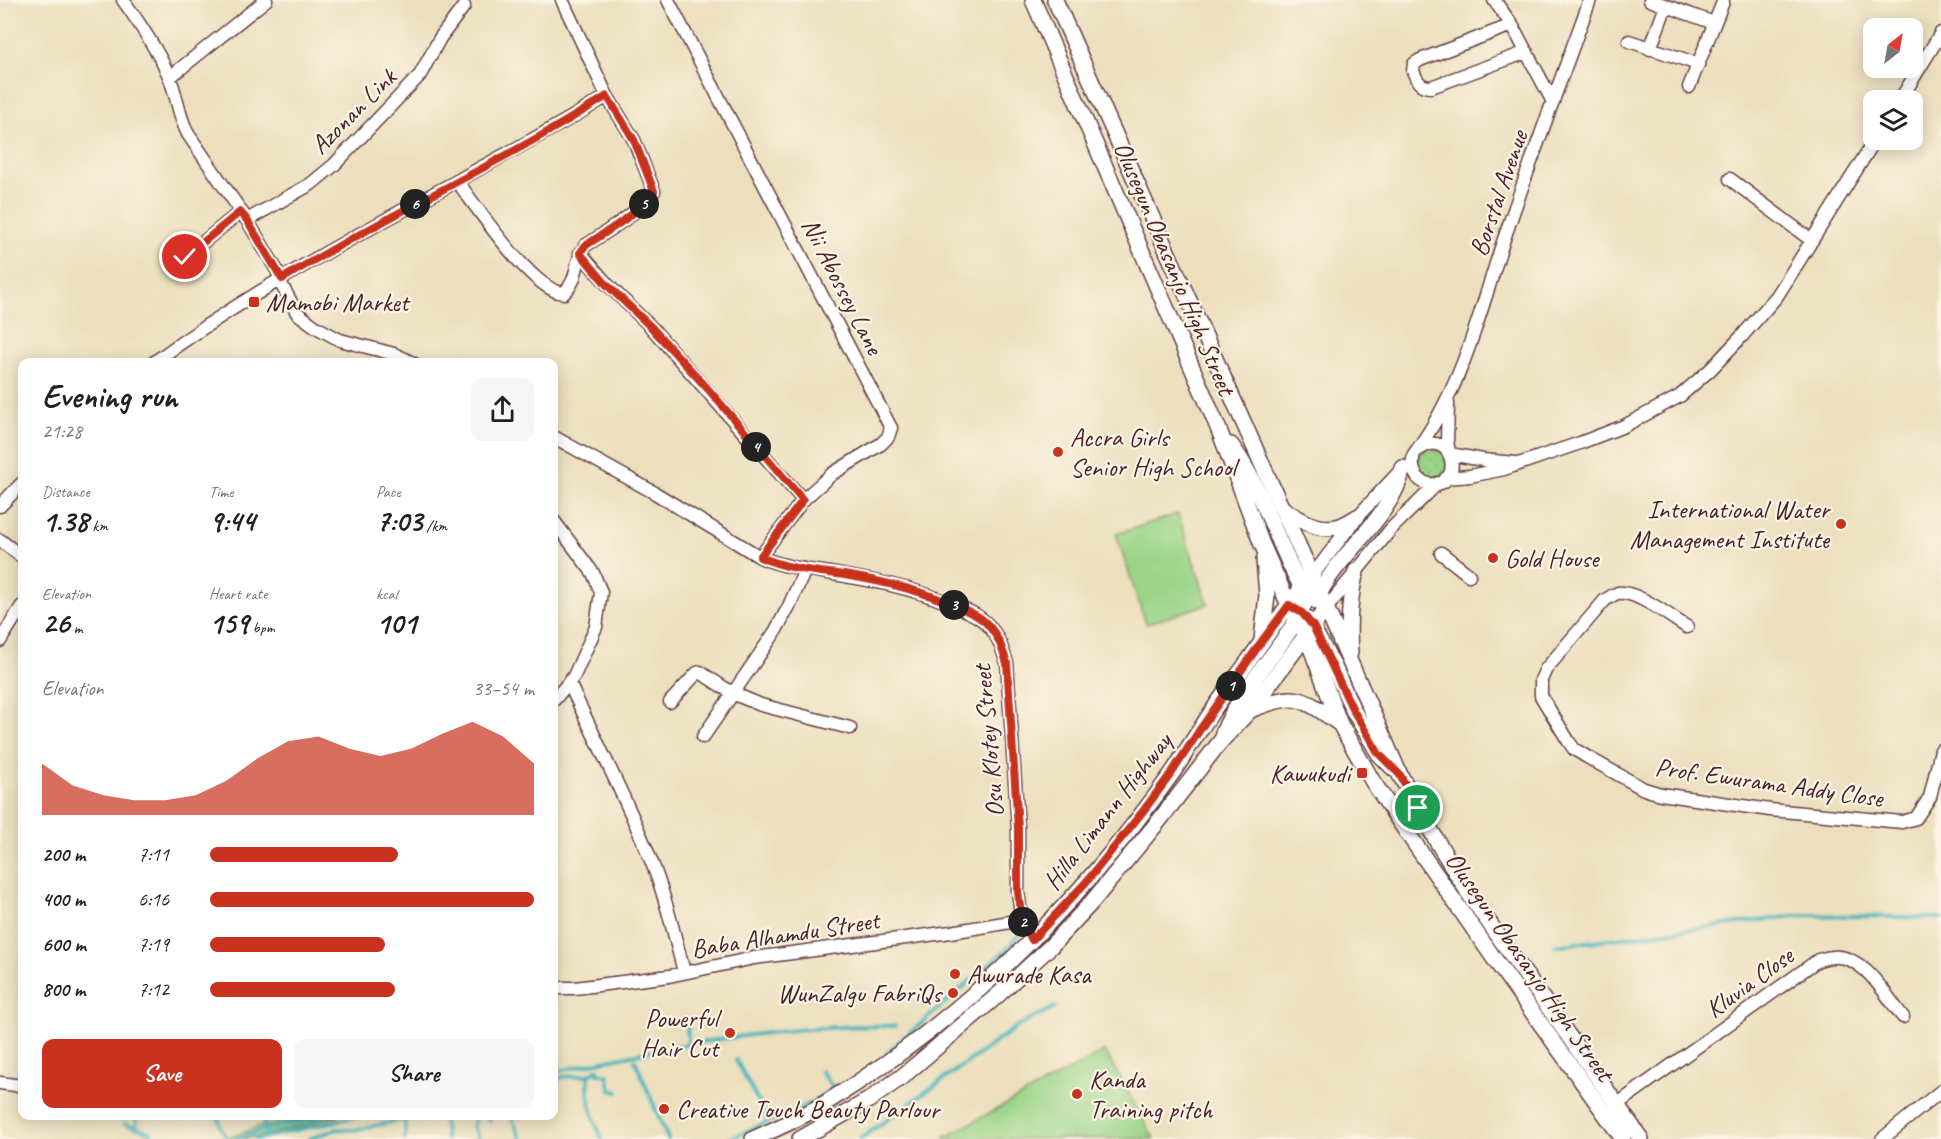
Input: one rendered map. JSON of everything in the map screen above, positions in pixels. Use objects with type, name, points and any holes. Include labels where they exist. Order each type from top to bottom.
[{"type":"main road","name":"Olusegun Obasanjo High Street","points":[[1033,0],[1219,429],[1261,542],[1303,620],[1340,724],[1373,782],[1408,834],[1623,1139]]},
{"type":"main road","name":"Olusegun Obasanjo High Street","points":[[1055,0],[1282,508],[1314,594],[1351,662],[1400,775],[1473,900],[1641,1139]]},
{"type":"main road","points":[[1219,429],[1242,461],[1314,594],[1388,503],[1411,459]]},
{"type":"main road","points":[[1282,508],[1297,519],[1315,526],[1330,528],[1340,526],[1357,517]]},
{"type":"main road","points":[[1261,542],[1267,595],[1262,641]]},
{"type":"main road","points":[[1351,662],[1348,615],[1356,571]]},
{"type":"main road","name":"Hilla Limann Highway","points":[[800,1139],[869,1100],[903,1076],[998,995],[1091,903],[1220,742],[1250,710],[1303,620],[1314,594]]},
{"type":"main road","name":"Hilla Limann Highway","points":[[753,1139],[827,1102],[925,1036],[988,982],[1032,940],[1088,880],[1144,810],[1262,641],[1303,620],[1314,594]]},
{"type":"main road","points":[[1220,742],[1231,713],[1303,620],[1379,754],[1400,775]]},
{"type":"main road","points":[[1250,710],[1276,700],[1292,698],[1313,705],[1340,724]]},
{"type":"street","points":[[123,0],[170,77],[181,121],[188,134],[243,216],[281,280],[297,313],[340,340],[402,358]]},
{"type":"street","points":[[170,77],[266,0]]},
{"type":"street","points":[[457,180],[523,265],[553,291],[564,293],[570,288],[575,278],[580,253],[585,246],[650,199],[654,191],[634,140],[607,96],[562,0]]},
{"type":"street","name":"Nii Abossey Lane","points":[[668,0],[891,428],[888,437],[881,444],[832,474],[803,500],[760,557]]},
{"type":"street","points":[[1494,0],[1512,25],[1553,102]]},
{"type":"street","name":"Borstal Avenue","points":[[1314,594],[1357,517],[1411,459],[1448,400],[1469,350],[1502,246],[1590,0]]},
{"type":"street","points":[[1650,0],[1714,23]]},
{"type":"street","points":[[1689,87],[1723,2]]},
{"type":"street","name":"Azonan Link","points":[[243,216],[311,184],[334,165],[420,75],[440,38],[464,6]]},
{"type":"street","points":[[1650,49],[1666,6]]},
{"type":"street","points":[[1512,25],[1420,60],[1414,64],[1413,71],[1420,85],[1431,87],[1527,52]]},
{"type":"street","points":[[1906,90],[1941,33]]},
{"type":"street","points":[[1629,41],[1698,64]]},
{"type":"street","points":[[160,358],[197,331],[281,280],[457,180],[563,124],[607,96]]},
{"type":"street","points":[[1314,594],[1356,571],[1392,529],[1442,481],[1452,467],[1449,453],[1445,448],[1428,444],[1411,459],[1413,470],[1419,479],[1428,484],[1442,481],[1470,476],[1504,469],[1624,426],[1680,396],[1710,369],[1777,296],[1869,150]]},
{"type":"street","points":[[1730,179],[1811,240]]},
{"type":"street","points":[[185,257],[243,216]]},
{"type":"street","points":[[580,253],[606,284],[651,327],[708,389],[803,500]]},
{"type":"street","name":"Borstal Avenue","points":[[1448,400],[1449,453]]},
{"type":"street","name":"Osu Klotey Street","points":[[558,439],[760,557],[778,565],[846,575],[930,594],[977,615],[988,624],[999,639],[1007,663],[1018,828],[1018,892],[1022,921],[1032,940]]},
{"type":"street","points":[[1449,453],[1483,460],[1519,463]]},
{"type":"street","points":[[0,506],[18,487]]},
{"type":"street","points":[[558,526],[593,573],[601,592],[596,627],[569,683],[558,695]]},
{"type":"street","points":[[0,540],[18,554]]},
{"type":"street","points":[[1441,553],[1469,575]]},
{"type":"street","points":[[703,737],[775,632],[805,570]]},
{"type":"street","name":"Prof. Ewurama Addy Close","points":[[1687,627],[1639,598],[1626,593],[1617,593],[1605,600],[1546,669],[1541,680],[1541,696],[1574,749],[1633,784],[1662,794],[1770,810],[1902,822],[1916,818],[1930,797],[1941,750]]},
{"type":"street","points":[[0,640],[18,612]]},
{"type":"street","points":[[670,702],[700,672],[732,693],[761,705],[850,728]]},
{"type":"street","points":[[569,683],[651,860],[684,972]]},
{"type":"street","name":"Baba Alhamdu Street","points":[[558,988],[575,988],[669,976],[754,958],[1022,921]]},
{"type":"street","name":"Kluvia Close","points":[[1616,1105],[1818,960],[1834,956],[1851,960],[1865,968],[1903,1017]]},
{"type":"street","points":[[0,1083],[18,1085]]},
{"type":"street","points":[[1882,1139],[1941,1092]]},
{"type":"green space","points":[[1432,449],[1438,450],[1446,458],[1446,470],[1438,478],[1432,479],[1426,478],[1418,470],[1417,464],[1418,458],[1426,450]]},
{"type":"green space","points":[[1178,514],[1208,604],[1146,624],[1116,534]]},
{"type":"green space","name":"Kanda Training pitch","points":[[1105,1051],[1154,1139],[946,1139],[945,1137]]},
{"type":"green space","points":[[291,1120],[324,1120],[247,1139],[226,1139],[260,1126]]},
{"type":"waterway","points":[[1555,946],[1803,915],[1941,918]]},
{"type":"waterway","points":[[887,1053],[1006,950],[1020,933]]},
{"type":"waterway","points":[[860,1139],[1018,1026],[1055,1007]]},
{"type":"waterway","points":[[687,1019],[688,1045]]},
{"type":"waterway","points":[[558,1071],[680,1046],[767,1033],[853,1026],[895,1026]]},
{"type":"waterway","points":[[635,1060],[668,1139]]},
{"type":"waterway","points":[[736,1060],[769,1122]]},
{"type":"waterway","points":[[558,1079],[589,1075],[598,1069],[599,1074],[607,1074],[611,1090],[618,1092]]},
{"type":"waterway","points":[[821,1071],[834,1089]]},
{"type":"waterway","points":[[589,1075],[591,1108],[602,1139]]},
{"type":"waterway","points":[[729,1139],[807,1105],[831,1090]]},
{"type":"waterway","points":[[136,1120],[137,1127]]},
{"type":"waterway","points":[[219,1120],[227,1139]]},
{"type":"waterway","points":[[264,1120],[266,1137]]},
{"type":"waterway","points":[[236,1139],[262,1130],[307,1120]]},
{"type":"waterway","points":[[256,1139],[340,1120]]},
{"type":"waterway","points":[[309,1139],[337,1129],[356,1130],[401,1120]]},
{"type":"waterway","points":[[405,1120],[405,1139]]},
{"type":"waterway","points":[[444,1120],[446,1139]]},
{"type":"waterway","points":[[475,1120],[473,1126],[479,1139]]},
{"type":"waterway","points":[[513,1120],[521,1139]]},
{"type":"waterway","points":[[125,1124],[150,1132],[153,1139]]},
{"type":"place","name":"Mamobi Market","points":[[254,302]]},
{"type":"place","name":"Accra Girls Senior High School","points":[[1058,452]]},
{"type":"place","name":"International Water Management Institute","points":[[1841,524]]},
{"type":"place","name":"Gold House","points":[[1493,558]]},
{"type":"place","name":"Kawukudi","points":[[1362,773]]},
{"type":"place","name":"Awurade Kasa","points":[[955,974]]},
{"type":"place","name":"WunZalgu FabriQs","points":[[953,993]]},
{"type":"place","name":"Powerful Hair Cut","points":[[730,1033]]},
{"type":"place","name":"Kanda Training pitch","points":[[1077,1094]]},
{"type":"place","name":"Creative Touch Beauty Parlour","points":[[664,1109]]},
{"type":"route","points":[[185,257],[240,212],[282,279],[457,180],[563,124],[607,96],[634,140],[654,191],[650,199],[585,246],[580,253],[606,284],[651,327],[708,389],[803,500],[760,557],[778,565],[846,575],[930,594],[977,615],[988,624],[999,639],[1007,663],[1018,828],[1018,892],[1022,921],[1032,940],[1088,880],[1144,810],[1289,605],[1302,613],[1313,626],[1353,710],[1379,754],[1400,775],[1418,808]]}]
